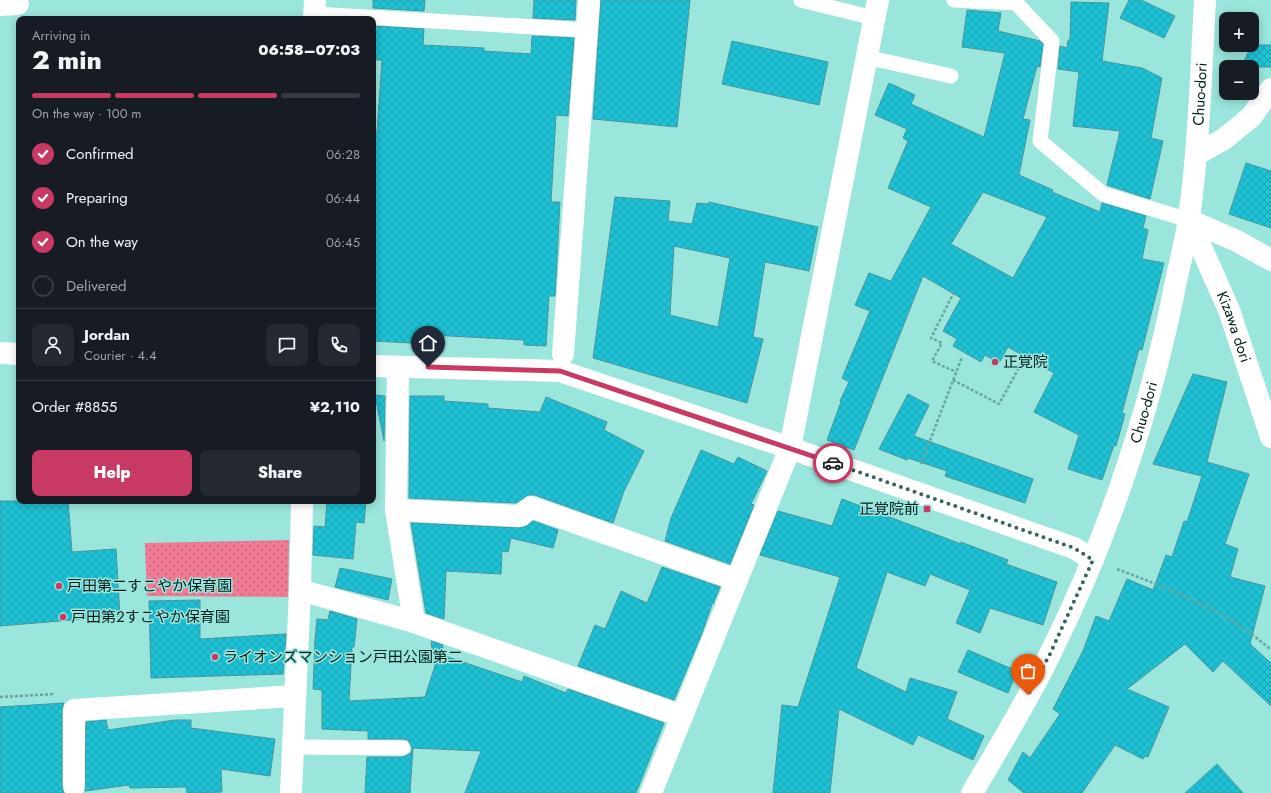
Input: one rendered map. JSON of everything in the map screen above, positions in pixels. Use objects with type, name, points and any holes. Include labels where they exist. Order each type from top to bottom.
[{"type":"street","points":[[563,354],[589,0]]},
{"type":"street","name":"Chuo-dori","points":[[972,793],[1014,722],[1050,654],[1093,560],[1118,496],[1156,371],[1189,220],[1196,155],[1205,0]]},
{"type":"street","points":[[651,793],[790,448],[876,9]]},
{"type":"street","points":[[1196,155],[1224,139],[1251,117],[1271,89]]},
{"type":"street","points":[[1189,220],[1237,241],[1271,260]]},
{"type":"street","name":"Kizawa dori","points":[[1189,220],[1229,310],[1271,436]]},
{"type":"street","points":[[0,353],[16,354]]},
{"type":"street","points":[[376,366],[560,371],[790,448],[1074,548],[1093,560]]},
{"type":"street","points":[[398,367],[396,510],[414,622]]},
{"type":"street","points":[[290,793],[300,590],[302,504]]},
{"type":"street","points":[[396,510],[520,516],[531,507],[737,580]]},
{"type":"street","points":[[300,590],[414,622],[682,716]]},
{"type":"street","points":[[74,786],[74,710],[295,696]]},
{"type":"lane","points":[[801,0],[876,9]]},
{"type":"lane","points":[[954,0],[1016,3],[1052,41],[1040,141],[1103,194],[1189,220]]},
{"type":"lane","points":[[314,11],[587,30]]},
{"type":"lane","points":[[866,57],[951,76]]},
{"type":"lane","points":[[292,747],[403,748]]},
{"type":"path","points":[[954,292],[931,338],[942,343],[932,361],[956,372]]},
{"type":"path","points":[[921,464],[962,357]]},
{"type":"path","points":[[953,380],[999,404],[1020,364]]},
{"type":"path","points":[[1093,560],[1179,592],[1221,614],[1271,650]]},
{"type":"path","points":[[0,697],[61,694]]},
{"type":"shaded area","points":[[289,540],[288,597],[147,596],[145,543]]},
{"type":"building","points":[[373,0],[425,0],[424,11],[373,8]]},
{"type":"building","points":[[534,0],[576,0],[575,20],[533,18]]},
{"type":"building","points":[[601,0],[690,0],[677,127],[593,119]]},
{"type":"building","points":[[1129,0],[1141,0],[1175,16],[1164,38],[1120,18]]},
{"type":"building","points":[[1071,2],[1109,3],[1102,61],[1142,68],[1162,78],[1151,138],[1163,141],[1150,199],[1107,185],[1120,131],[1073,126],[1079,72],[1058,69],[1060,46],[1067,48],[1068,40],[1070,40]]},
{"type":"building","points":[[967,10],[1001,13],[998,31],[1040,41],[1043,44],[1040,67],[1037,66],[1023,119],[1030,120],[1019,175],[1053,190],[1052,192],[1100,212],[1102,203],[1146,216],[1143,228],[1148,230],[1142,259],[1164,263],[1142,350],[1139,349],[1122,413],[1125,414],[1116,446],[1114,445],[1102,480],[1068,469],[1079,435],[1034,412],[1054,373],[1008,347],[999,363],[985,355],[981,362],[953,346],[957,339],[943,331],[961,298],[923,276],[854,450],[827,440],[841,402],[840,401],[849,382],[842,378],[870,311],[855,305],[869,273],[891,281],[931,207],[888,188],[908,141],[903,138],[907,129],[875,115],[889,83],[915,95],[911,104],[984,137],[1005,53],[962,47]],"holes":[[[983,192],[1047,217],[1013,278],[951,244]]]},
{"type":"building","points":[[376,26],[424,29],[423,45],[484,48],[484,51],[531,54],[532,36],[574,38],[568,116],[556,115],[551,202],[560,202],[555,296],[549,296],[546,346],[524,345],[524,340],[431,335],[430,344],[376,341],[376,132],[382,60],[376,60]]},
{"type":"building","points":[[732,41],[828,62],[819,105],[722,84]]},
{"type":"building","points":[[1259,45],[1271,45],[1271,67],[1259,67],[1259,60],[1244,60],[1248,52],[1259,52]]},
{"type":"building","points":[[1246,163],[1271,171],[1271,228],[1229,214]]},
{"type":"building","points":[[615,197],[670,201],[668,221],[692,224],[697,203],[708,204],[709,202],[818,227],[809,271],[765,262],[753,337],[763,339],[747,403],[593,358]],"holes":[[[674,246],[730,258],[718,327],[670,315]]]},
{"type":"building","points":[[1193,374],[1227,382],[1207,462],[1249,474],[1225,544],[1238,549],[1230,577],[1265,586],[1250,644],[1271,663],[1271,706],[1223,661],[1213,672],[1185,644],[1127,689],[1169,707],[1148,757],[1145,756],[1143,759],[1115,745],[1082,793],[1024,793],[1008,780],[1023,752],[1030,758],[1060,714],[1053,709],[1083,651],[1096,616],[1109,621],[1127,579],[1153,590],[1166,555],[1172,557],[1184,521],[1187,522],[1202,476],[1153,464]]},
{"type":"building","points":[[908,394],[929,405],[914,436],[1033,479],[1025,503],[945,476],[947,471],[908,458],[907,460],[879,449]]},
{"type":"building","points":[[376,395],[385,396],[384,441],[376,400]]},
{"type":"building","points":[[410,396],[444,396],[444,401],[488,404],[488,408],[540,412],[546,397],[607,422],[604,430],[644,451],[624,491],[613,523],[535,495],[528,495],[516,503],[409,498]]},
{"type":"building","points":[[701,450],[734,464],[738,457],[767,471],[751,504],[754,505],[730,564],[665,541],[671,518]]},
{"type":"building","points":[[842,499],[1008,560],[1006,564],[1057,582],[1043,625],[990,608],[980,633],[956,623],[970,590],[930,574],[925,586],[887,572],[856,668],[906,692],[910,678],[957,692],[947,719],[984,736],[973,760],[918,735],[913,745],[839,709],[830,793],[773,793],[782,705],[798,707],[840,577],[760,555],[778,511],[832,526]]},
{"type":"building","name":"戸田第二すこやか保育園","points":[[0,501],[16,501],[16,504],[68,504],[72,552],[116,549],[120,616],[0,626]]},
{"type":"building","points":[[327,504],[366,504],[364,523],[356,522],[353,559],[313,555],[314,526],[325,527]]},
{"type":"building","points":[[533,521],[558,530],[553,548],[511,538],[508,552],[502,551],[501,574],[446,571],[444,619],[426,613],[411,523],[519,528],[527,526]]},
{"type":"building","points":[[662,567],[720,587],[674,700],[578,666],[595,625],[605,629],[621,591],[647,603]]},
{"type":"building","points":[[340,568],[392,579],[388,600],[335,587]]},
{"type":"building","name":"ライオンズマンション戸田公園第二","points":[[200,600],[200,639],[286,634],[283,674],[151,678],[149,601]]},
{"type":"building","points":[[330,611],[357,619],[354,647],[352,647],[349,701],[425,697],[438,656],[433,656],[431,641],[443,645],[442,655],[522,682],[524,676],[566,693],[568,689],[664,723],[636,793],[465,793],[481,751],[413,748],[410,793],[365,793],[367,757],[403,757],[411,753],[412,748],[408,740],[368,739],[368,731],[322,729],[322,690],[313,689],[315,640],[317,619],[328,620]]},
{"type":"building","points":[[968,650],[1017,671],[1008,693],[958,672]]},
{"type":"building","points":[[64,703],[62,710],[62,786],[64,793],[0,793],[0,707]]},
{"type":"building","points":[[106,720],[108,730],[175,720],[191,720],[191,728],[275,739],[270,776],[221,769],[222,792],[187,793],[186,787],[130,788],[129,785],[85,791],[86,722]]},
{"type":"building","points":[[1217,764],[1243,793],[1185,793]]},
{"type":"way so far","points":[[833,463],[1074,548],[1093,560],[1050,654],[1028,695]]},
{"type":"place","name":"正覚院","points":[[995,362]]},
{"type":"place","name":"正覚院前","points":[[927,509]]},
{"type":"place","name":"戸田第二すこやか保育園","points":[[59,586]]},
{"type":"place","name":"戸田第２すこやか保育園","points":[[63,617]]},
{"type":"place","name":"ライオンズマンション戸田公園第二","points":[[215,657]]},
{"type":"route","points":[[428,367],[560,371],[833,463]]}]
